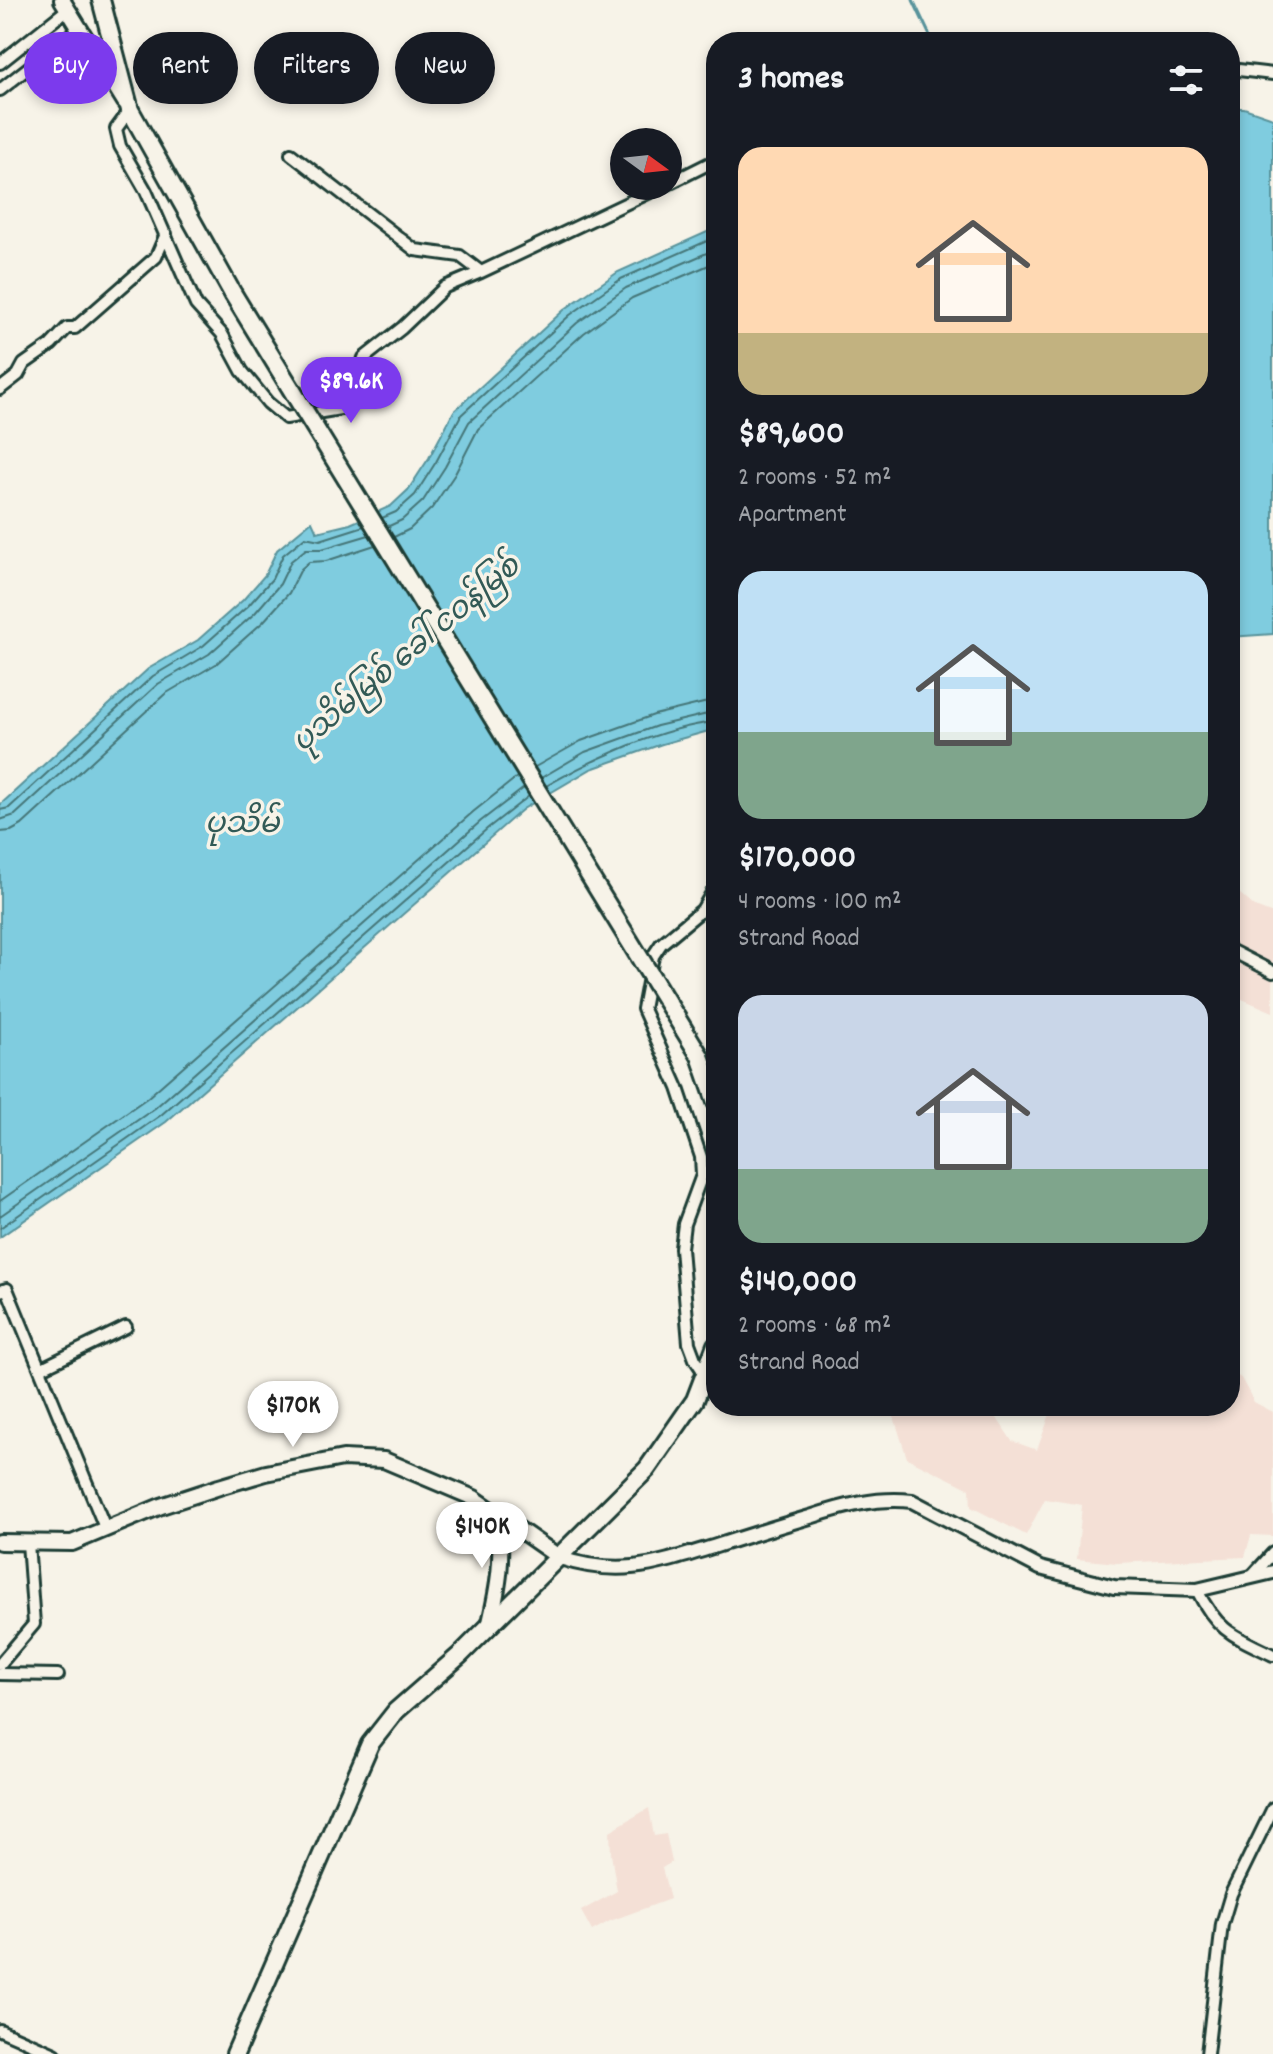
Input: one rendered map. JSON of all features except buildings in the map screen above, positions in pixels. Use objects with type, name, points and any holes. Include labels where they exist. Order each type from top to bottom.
[{"type":"highway","points":[[101,0],[130,110],[233,294],[700,1056],[706,1073]]},
{"type":"highway","points":[[235,2054],[370,1744],[396,1711],[489,1627],[647,1469],[695,1400],[705,1374]]},
{"type":"main road","points":[[65,5],[130,110]]},
{"type":"main road","points":[[0,1542],[72,1543],[161,1506],[230,1484],[266,1473],[343,1458],[384,1460],[474,1498],[560,1558]]},
{"type":"main road","points":[[489,1627],[501,1573],[502,1545],[497,1514]]},
{"type":"street","points":[[0,63],[65,5]]},
{"type":"street","points":[[0,90],[79,28]]},
{"type":"street","points":[[1240,70],[1273,74]]},
{"type":"street","points":[[130,110],[116,129],[120,146],[146,191],[196,305],[222,334],[242,371],[268,403],[286,418],[346,408],[364,358],[402,328],[445,287],[634,200]]},
{"type":"street","points":[[291,154],[415,250],[460,256],[481,272]]},
{"type":"street","points":[[682,177],[706,165]]},
{"type":"street","points":[[0,389],[18,375],[24,364],[51,345],[67,328],[75,328],[102,301],[156,257],[166,234]]},
{"type":"street","points":[[705,1374],[689,1343],[681,1248],[684,1224],[702,1175],[701,1157],[678,1088],[643,1009],[653,956],[661,944],[706,903]]},
{"type":"street","points":[[1240,955],[1273,972]]},
{"type":"street","points":[[0,1291],[7,1289],[106,1530]]},
{"type":"street","points":[[40,1369],[126,1327]]},
{"type":"street","points":[[560,1558],[585,1566],[617,1569],[650,1566],[834,1509],[889,1498],[912,1501],[1040,1568],[1114,1587],[1197,1590],[1273,1572]]},
{"type":"street","points":[[0,1664],[34,1624],[28,1543]]},
{"type":"street","points":[[1252,1576],[1273,1553]]},
{"type":"street","points":[[1197,1590],[1208,1612],[1228,1633],[1273,1655]]},
{"type":"street","points":[[0,1674],[58,1675]]},
{"type":"street","points":[[1207,2054],[1222,1924],[1231,1894],[1273,1808]]},
{"type":"street","points":[[0,2030],[55,2054]]},
{"type":"shaded area","points":[[1240,894],[1255,907],[1273,914],[1273,1012],[1240,998]]},
{"type":"shaded area","points":[[1240,1377],[1254,1402],[1273,1412],[1273,1536],[1251,1535],[1245,1557],[1117,1563],[1077,1559],[1082,1505],[1045,1499],[1026,1535],[971,1507],[970,1489],[907,1458],[894,1417],[859,1416],[996,1416],[1012,1441],[1037,1450],[1049,1416],[1240,1416]]},
{"type":"shaded area","points":[[649,1808],[654,1836],[666,1834],[672,1862],[662,1868],[670,1899],[610,1921],[592,1931],[581,1911],[617,1891],[610,1831]]},
{"type":"water","points":[[1240,108],[1273,118],[1273,634],[1240,636]]},
{"type":"water","name":"ပုသိမ်","points":[[706,232],[706,732],[591,769],[523,809],[166,1122],[0,1237],[0,805],[148,669],[198,640],[243,600],[265,575],[277,550],[312,521],[317,532],[350,524],[391,506],[408,490],[454,411],[565,309],[618,272]]},
{"type":"waterway","points":[[913,0],[928,32]]},
{"type":"water label","name":"ပုသိမ်မြစ် ခေါ် ငဝန်မြစ်","points":[[405,653]]}]
